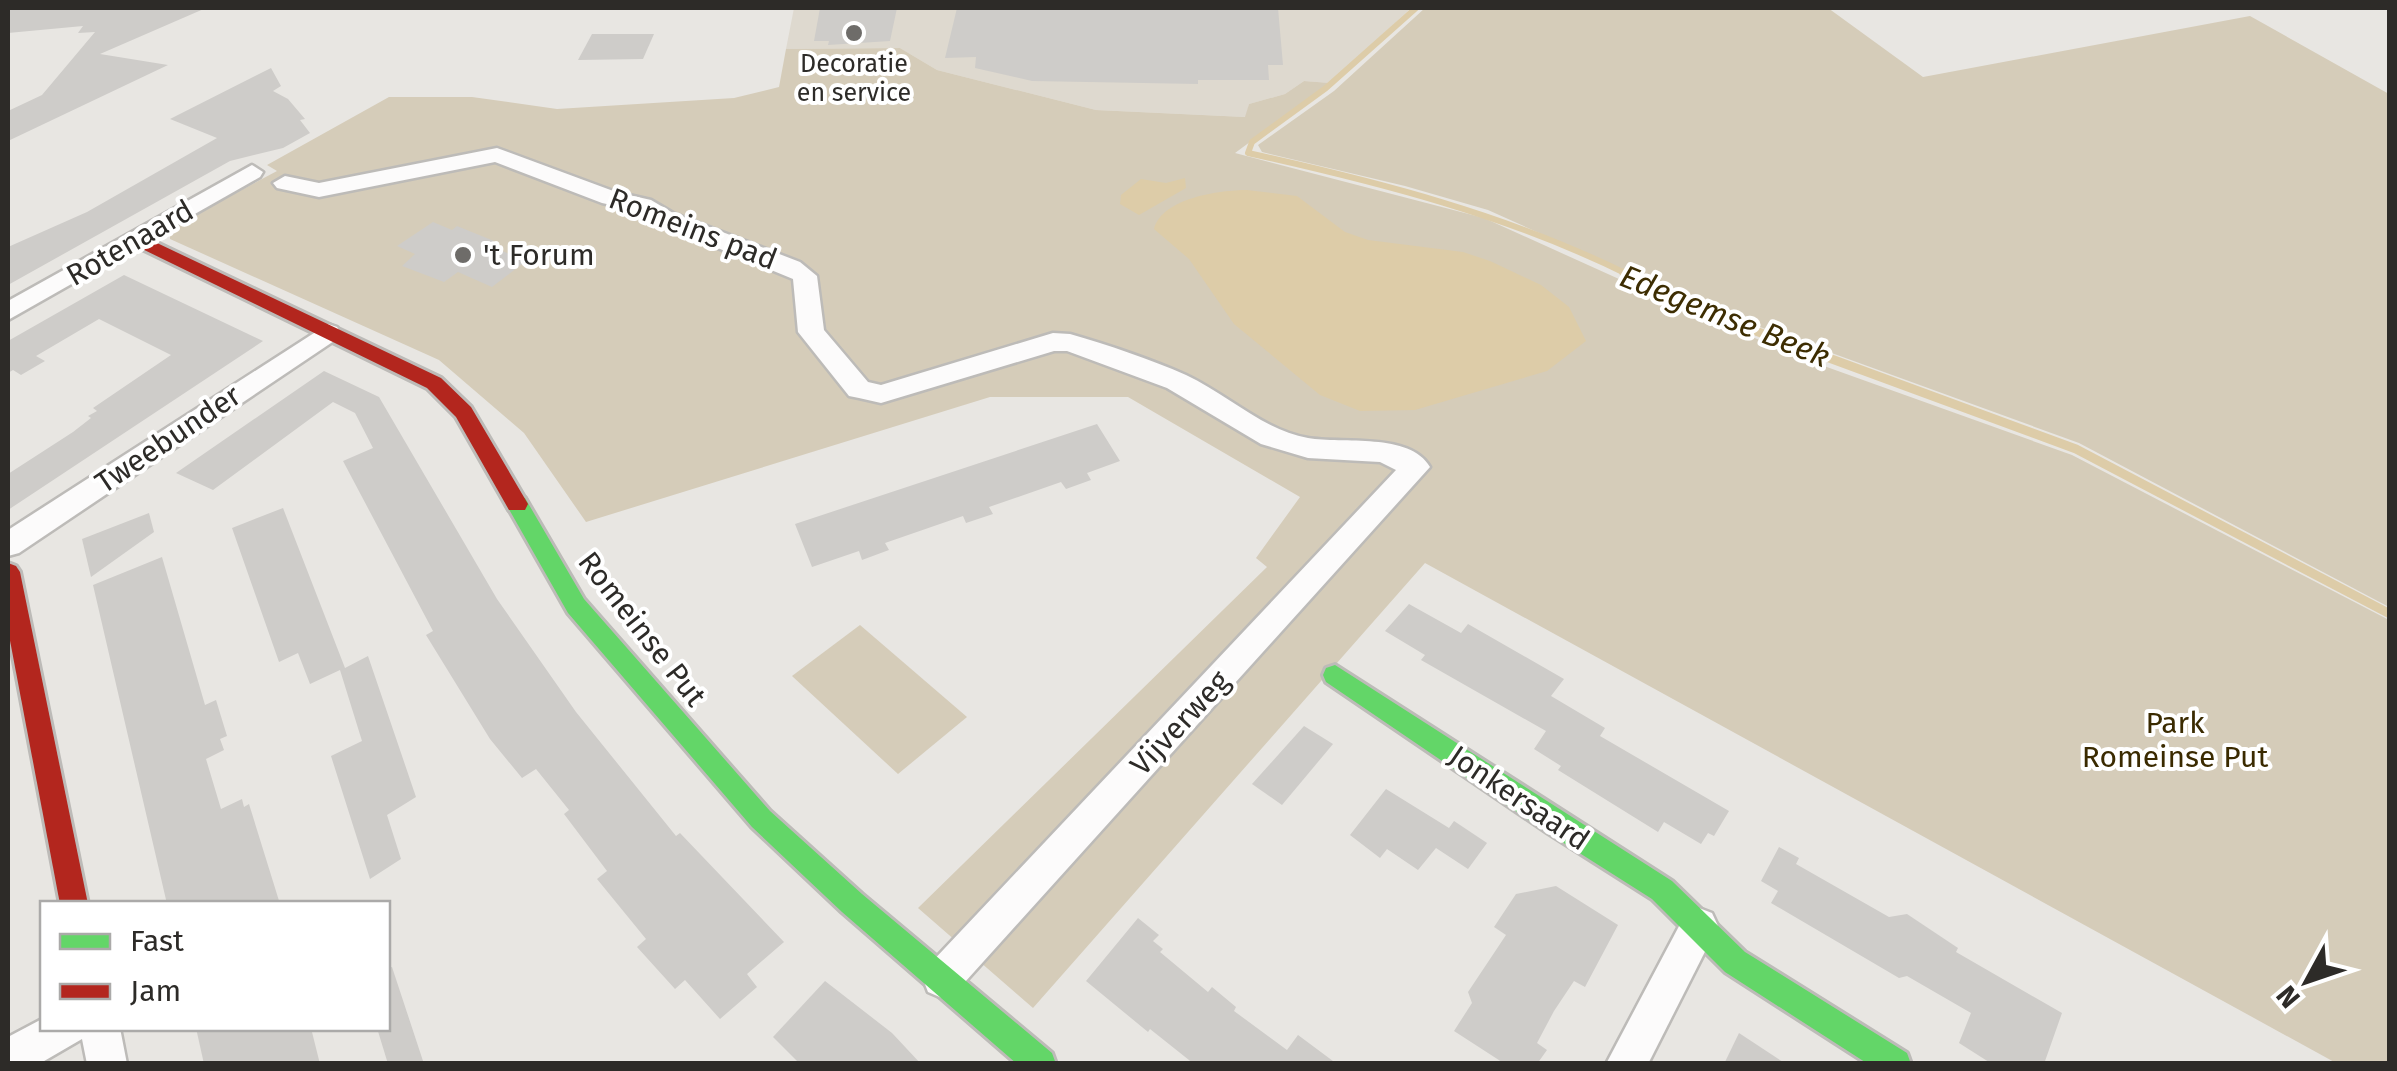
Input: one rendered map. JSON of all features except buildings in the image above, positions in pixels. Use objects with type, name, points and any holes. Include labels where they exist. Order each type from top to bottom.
[{"type":"street","name":"Romeins pad","points":[[285,183],[319,190],[497,154],[610,198],[643,205],[664,218],[791,266],[804,276],[811,332],[860,390],[870,394],[1054,342],[1070,342],[1177,382],[1270,437],[1308,448],[1384,452],[1416,467]]},
{"type":"street","name":"Rotenaard","points":[[8,312],[252,172]]},
{"type":"street","name":"Romeinse Put","points":[[136,239],[434,383],[464,412],[576,606],[761,819],[1041,1064]]},
{"type":"street","name":"Tweebunder","points":[[8,545],[328,333]]},
{"type":"street","name":"Vijverweg","points":[[942,979],[1416,467]]},
{"type":"street","points":[[8,572],[20,698],[73,901]]},
{"type":"street","name":"Jonkersaard","points":[[1335,675],[1557,825],[1662,890],[1736,962],[1896,1064]]},
{"type":"street","points":[[1626,1064],[1699,926]]},
{"type":"street","points":[[8,1058],[61,1031]]},
{"type":"street","points":[[101,1031],[107,1064]]},
{"type":"shaded area","points":[[794,8],[1411,8],[1330,83],[1304,81],[1285,94],[1249,104],[1246,117],[1096,110],[937,70],[900,48],[786,49]]},
{"type":"shaded area","points":[[1185,178],[1186,188],[1139,215],[1120,204],[1121,195],[1141,179],[1166,183]]},
{"type":"shaded area","points":[[1247,190],[1297,196],[1345,232],[1368,240],[1463,252],[1490,261],[1541,285],[1569,307],[1586,341],[1547,371],[1415,410],[1360,411],[1320,395],[1234,324],[1189,259],[1154,229],[1159,218],[1180,203],[1208,194]]},
{"type":"green space","points":[[1425,8],[1828,8],[1923,77],[2250,16],[2389,94],[2389,607],[2079,443],[1700,305],[1488,210],[1262,152],[1258,145],[1334,91]]},
{"type":"green space","name":"Park Romeinse Put","points":[[900,48],[937,70],[1096,110],[1245,117],[1249,104],[1285,94],[1304,81],[1330,83],[1235,153],[1484,218],[1810,361],[2072,455],[2389,620],[2389,1063],[2336,1063],[1425,563],[1033,1008],[918,908],[1267,567],[1256,558],[1300,497],[1128,397],[990,397],[586,522],[524,433],[439,360],[170,239],[170,232],[180,223],[277,171],[267,165],[389,97],[472,97],[557,109],[734,98],[779,87],[786,49]]},
{"type":"green space","points":[[860,625],[967,717],[898,774],[792,676]]},
{"type":"waterway","name":"Edegemse Beek","points":[[1416,8],[1326,88],[1252,142],[1248,153],[1442,202],[1537,235],[1629,275]]},
{"type":"waterway","name":"Edegemse Beek","points":[[1624,273],[1696,309],[2076,449],[2390,614]]},
{"type":"traffic: fast","points":[[517,504],[576,606],[761,819],[852,903],[1041,1064]]},
{"type":"traffic: fast","points":[[1335,675],[1557,825],[1662,890],[1735,962],[1896,1064]]},
{"type":"traffic: jam","points":[[136,239],[434,383],[464,412],[517,504]]},
{"type":"traffic: jam","points":[[8,572],[73,901]]},
{"type":"place","name":"Decoratie en service","points":[[854,33]]},
{"type":"place","name":"'t Forum","points":[[463,255]]}]
